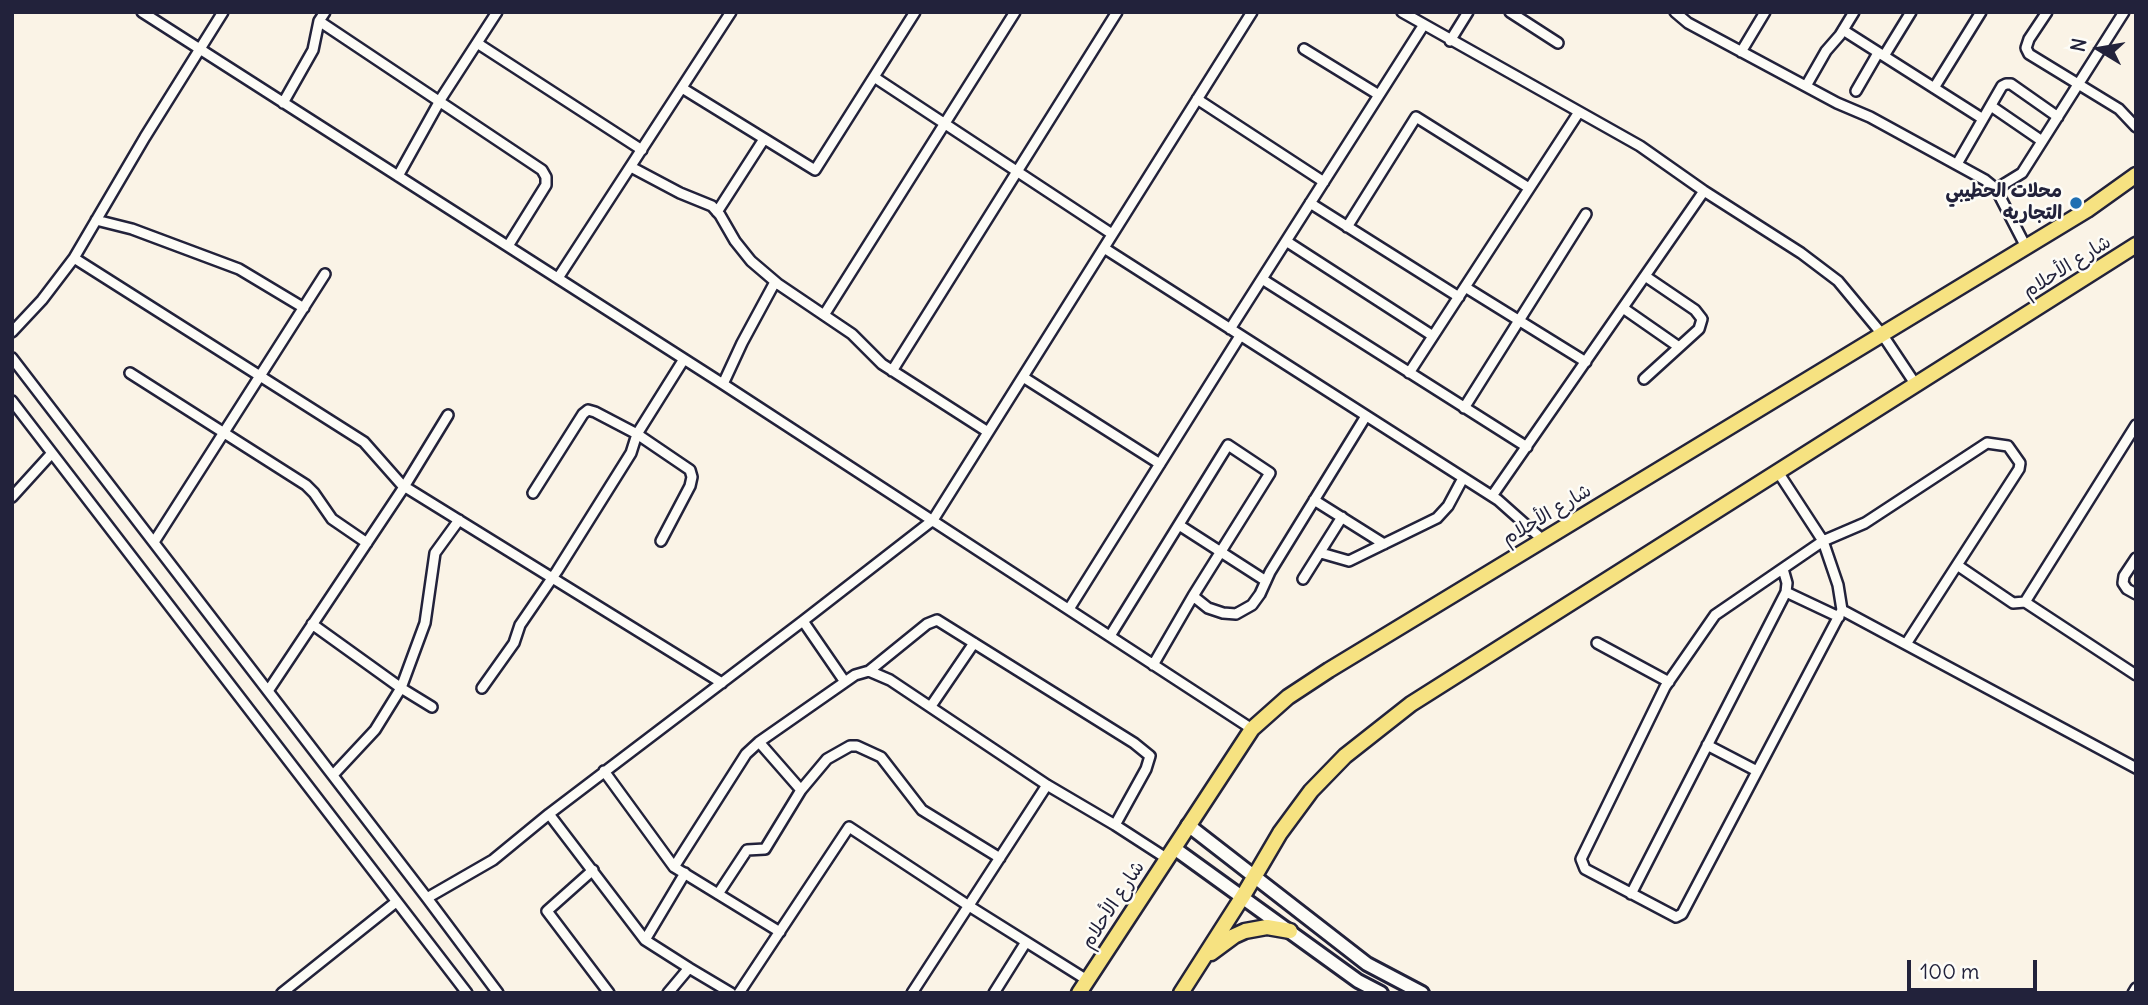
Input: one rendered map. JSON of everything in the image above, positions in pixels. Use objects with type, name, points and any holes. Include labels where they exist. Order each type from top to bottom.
[{"type":"main road","name":"شارع الأحلام","points":[[1083,986],[1252,729],[1279,704],[1329,670],[2087,211],[2136,175]]},
{"type":"main road","name":"شارع الأحلام","points":[[1181,993],[1280,833],[1311,791],[1345,756],[1410,704],[2136,246]]},
{"type":"main road","points":[[1188,825],[1367,964],[1422,993]]},
{"type":"main road","points":[[1170,853],[1243,896],[1358,981],[1381,993]]},
{"type":"main road","points":[[1202,961],[1234,936],[1245,931],[1267,927],[1290,931]]},
{"type":"street","points":[[142,12],[723,384],[1252,729]]},
{"type":"street","points":[[12,331],[42,300],[74,258],[223,12]]},
{"type":"street","points":[[283,103],[313,50],[319,21],[325,12]]},
{"type":"street","points":[[398,176],[440,102],[497,12]]},
{"type":"street","points":[[558,278],[731,12]]},
{"type":"street","points":[[682,88],[815,170],[915,12]]},
{"type":"street","points":[[824,315],[1015,12]]},
{"type":"street","points":[[892,371],[1117,12]]},
{"type":"street","points":[[427,898],[493,860],[604,771],[933,520],[1252,12]]},
{"type":"street","points":[[1402,12],[1640,146],[1801,253],[1838,281],[1882,334],[1916,385]]},
{"type":"street","points":[[1450,41],[1468,12]]},
{"type":"street","points":[[1510,12],[1558,43]]},
{"type":"street","points":[[1741,52],[1765,12]]},
{"type":"street","points":[[1806,86],[1826,51],[1854,12]]},
{"type":"street","points":[[1856,92],[1911,12]]},
{"type":"street","points":[[1934,88],[1981,12]]},
{"type":"street","points":[[2047,12],[2025,48],[2029,54],[2119,109],[2136,127]]},
{"type":"street","points":[[1996,189],[2022,173],[2124,12]]},
{"type":"street","points":[[1676,13],[1688,23],[1741,52],[1837,103],[1870,117],[1985,180],[1996,189],[2026,247]]},
{"type":"street","points":[[319,21],[542,170],[546,185],[508,246]]},
{"type":"street","points":[[1230,329],[1423,26]]},
{"type":"street","points":[[1843,30],[1983,119]]},
{"type":"street","points":[[477,43],[642,150]]},
{"type":"street","points":[[1304,49],[1379,95]]},
{"type":"street","points":[[874,76],[1112,234]]},
{"type":"street","points":[[1957,164],[2002,86],[2011,84],[2058,117]]},
{"type":"street","points":[[1197,99],[1324,182]]},
{"type":"street","points":[[1991,106],[2042,141]]},
{"type":"street","points":[[1409,373],[1579,112]]},
{"type":"street","points":[[1348,227],[1416,117],[1529,188]]},
{"type":"street","points":[[717,212],[764,139]]},
{"type":"street","points":[[631,167],[680,193],[712,206],[751,261],[775,282],[852,334],[882,364],[988,432]]},
{"type":"street","points":[[1492,496],[1704,191]]},
{"type":"street","points":[[1310,203],[1458,297]]},
{"type":"street","points":[[1464,408],[1586,214]]},
{"type":"street","points":[[96,220],[132,229],[239,269],[304,308]]},
{"type":"street","points":[[1286,241],[1433,336]]},
{"type":"street","points":[[1104,248],[1492,496],[1543,540]]},
{"type":"street","points":[[74,258],[364,442],[404,487],[722,683]]},
{"type":"street","points":[[153,542],[325,274]]},
{"type":"street","points":[[1644,379],[1699,329],[1702,319],[1695,310],[1645,276]]},
{"type":"street","points":[[1262,279],[1527,447]]},
{"type":"street","points":[[723,384],[775,282]]},
{"type":"street","points":[[1465,288],[1586,362]]},
{"type":"street","points":[[1623,309],[1679,347]]},
{"type":"street","points":[[1069,609],[1240,335]]},
{"type":"street","points":[[12,358],[498,993]]},
{"type":"street","points":[[482,688],[514,643],[520,625],[631,453],[637,434],[684,359]]},
{"type":"street","points":[[130,373],[306,485],[332,519],[367,543]]},
{"type":"street","points":[[1023,377],[1160,464]]},
{"type":"street","points":[[12,401],[467,993]]},
{"type":"street","points":[[533,493],[583,414],[588,410],[595,412],[637,434],[690,470],[690,486],[661,541]]},
{"type":"street","points":[[268,691],[404,487],[448,415]]},
{"type":"street","points":[[1193,596],[1208,608],[1223,613],[1236,614],[1252,605],[1366,416]]},
{"type":"street","points":[[2025,602],[2136,425]]},
{"type":"street","points":[[1778,472],[1824,541],[1838,585],[1841,614],[1682,914],[1676,917],[1585,870],[1581,859],[1669,682],[1714,615],[1824,541],[1864,523],[1987,443],[2008,446],[2020,463],[2019,469],[1906,644]]},
{"type":"street","points":[[1110,636],[1228,445],[1270,473],[1153,665]]},
{"type":"street","points":[[12,498],[52,453]]},
{"type":"street","points":[[1321,553],[1349,561],[1437,518],[1448,506],[1463,478]]},
{"type":"street","points":[[1314,500],[1384,544]]},
{"type":"street","points":[[1304,579],[1342,517]]},
{"type":"street","points":[[333,775],[375,730],[401,688],[425,623],[435,553],[459,520]]},
{"type":"street","points":[[1179,526],[1266,581]]},
{"type":"street","points":[[2136,558],[2124,576],[2123,583],[2136,594]]},
{"type":"street","points":[[1958,565],[2013,603],[2025,602],[2136,675]]},
{"type":"street","points":[[1631,894],[1786,592],[1787,583],[1783,569]]},
{"type":"street","points":[[1786,592],[1906,644],[2136,768]]},
{"type":"street","points":[[674,867],[746,754],[855,675],[869,671],[927,624],[937,620],[1134,743],[1150,756],[1146,769],[1115,825]]},
{"type":"street","points":[[803,621],[845,682]]},
{"type":"street","points":[[312,624],[432,707]]},
{"type":"street","points":[[931,706],[974,643]]},
{"type":"street","points":[[1597,643],[1669,682]]},
{"type":"street","points":[[869,671],[890,680],[931,706],[1047,785],[1115,825],[1170,853]]},
{"type":"street","points":[[759,742],[801,790]]},
{"type":"street","points":[[1707,745],[1757,771]]},
{"type":"street","points":[[718,894],[747,850],[765,849],[801,790],[827,759],[850,746],[881,757],[922,810],[1000,858]]},
{"type":"street","points":[[604,771],[674,867],[780,932]]},
{"type":"street","points":[[912,993],[1047,785]]},
{"type":"street","points":[[549,814],[645,940],[731,993]]},
{"type":"street","points":[[739,993],[849,827],[1026,942],[1083,986]]},
{"type":"street","points":[[593,870],[547,911],[609,993]]},
{"type":"street","points":[[645,940],[685,873]]},
{"type":"street","points":[[282,993],[396,902]]},
{"type":"street","points":[[994,993],[1026,942]]},
{"type":"street","points":[[668,993],[689,968]]},
{"type":"place","name":"محلات الحطيبي التجاريه","points":[[2076,203]]}]
